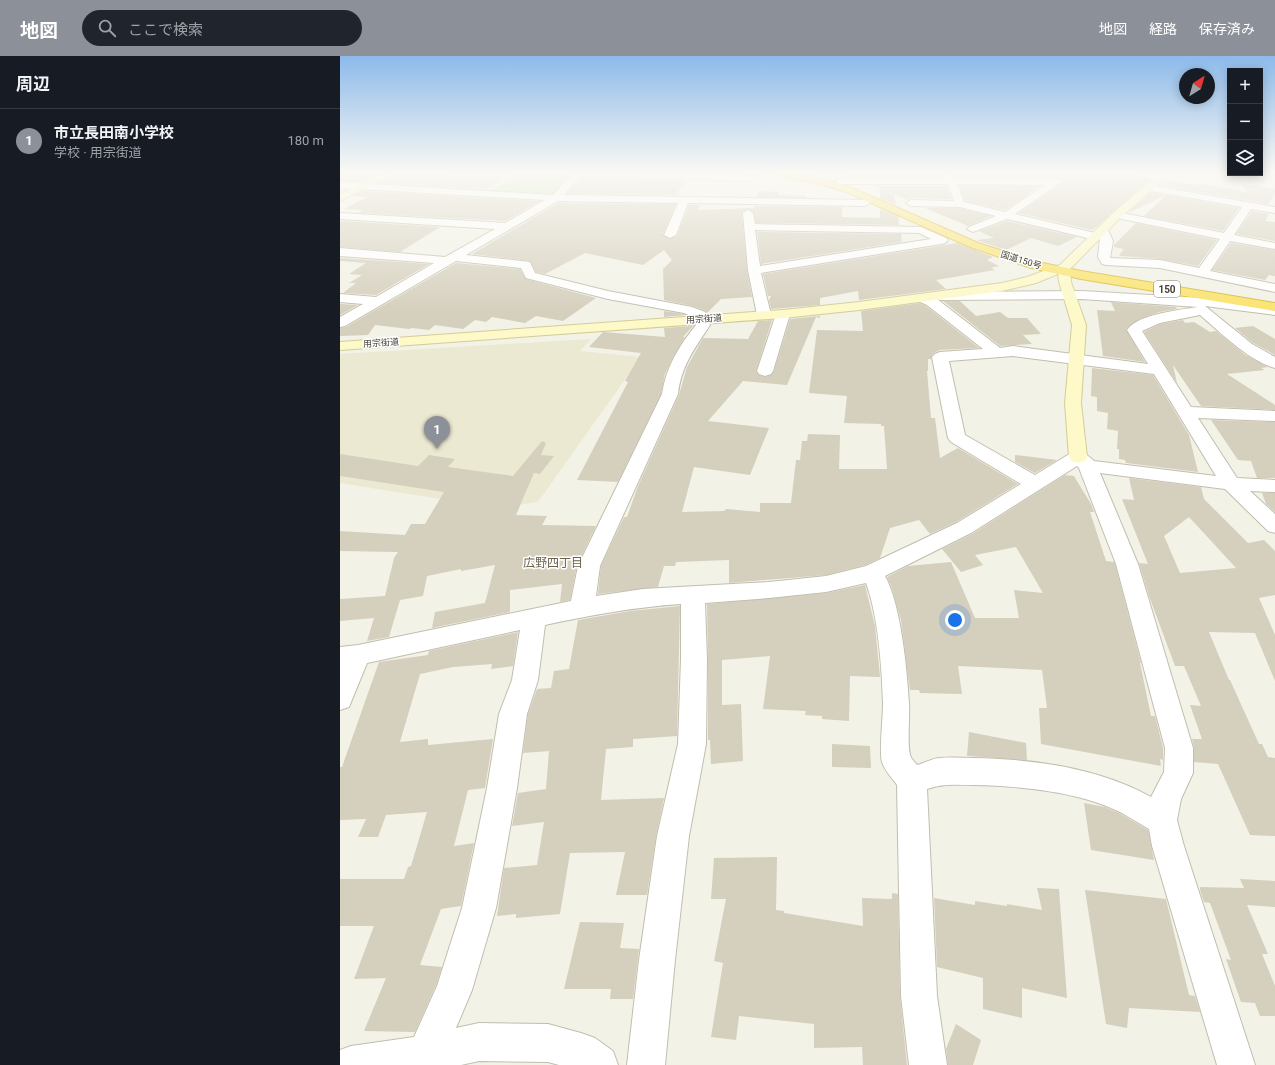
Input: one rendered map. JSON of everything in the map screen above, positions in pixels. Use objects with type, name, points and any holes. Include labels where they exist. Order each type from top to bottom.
[{"type":"highway","name":"国道150号","points":[[919,220],[974,244],[1014,259],[1275,307]]},
{"type":"highway","name":"国道150号","points":[[939,220],[1004,248],[1063,269],[1275,300]]},
{"type":"street","points":[[408,220],[507,226]]},
{"type":"street","points":[[340,323],[518,220]]},
{"type":"street","points":[[670,235],[676,220]]},
{"type":"street","points":[[748,220],[754,270],[764,315]]},
{"type":"street","points":[[973,229],[995,220]]},
{"type":"street","points":[[1033,220],[1099,233],[1107,241],[1104,257],[1106,261],[1160,264],[1275,288]]},
{"type":"street","name":"用宗街道","points":[[340,346],[783,314],[941,296],[1002,287],[1031,280],[1063,269],[1112,220]]},
{"type":"street","points":[[1142,220],[1275,246]]},
{"type":"street","points":[[1202,272],[1239,220]]},
{"type":"street","points":[[749,227],[921,230],[942,240],[768,269],[754,270]]},
{"type":"street","points":[[340,252],[522,264],[526,265],[530,275],[600,293],[687,310],[700,315],[703,325],[685,348],[673,371],[670,394],[589,566],[582,608]]},
{"type":"street","points":[[1063,269],[1065,282],[1079,325],[1073,403],[1083,461],[1127,564],[1179,748],[1178,773],[1166,798],[1162,820],[1168,846],[1236,1065]]},
{"type":"street","points":[[941,296],[1070,294],[1275,311]]},
{"type":"street","points":[[340,298],[379,301]]},
{"type":"street","points":[[923,298],[938,307],[996,352]]},
{"type":"street","points":[[1202,306],[1247,347],[1275,363]]},
{"type":"street","points":[[1202,306],[1189,312],[1145,323],[1135,327],[1134,330],[1231,484],[1275,526]]},
{"type":"street","points":[[765,371],[783,314]]},
{"type":"street","points":[[1034,483],[957,438],[940,357],[1013,351],[1159,370]]},
{"type":"street","points":[[1185,412],[1275,416]]},
{"type":"street","points":[[340,699],[349,656],[582,608],[643,598],[769,590],[826,584],[872,574],[964,528],[1034,483],[1083,461],[1231,484],[1275,486]]},
{"type":"street","points":[[872,574],[878,584],[892,658],[896,703],[896,761],[912,781],[919,996],[928,1065]]},
{"type":"street","points":[[646,1065],[657,960],[673,836],[692,744],[694,659],[693,596]]},
{"type":"street","points":[[424,1060],[454,990],[479,908],[502,788],[514,714],[525,680],[534,618]]},
{"type":"street","points":[[912,781],[939,771],[1007,772],[1051,778],[1090,787],[1131,802],[1162,820]]},
{"type":"street","points":[[351,1065],[424,1060],[479,1042],[548,1043],[581,1052],[599,1065]]},
{"type":"shaded area","points":[[591,339],[580,351],[641,357],[538,502],[496,508],[340,483],[340,354]]},
{"type":"building","points":[[529,220],[669,220],[663,234],[669,239],[677,236],[683,220],[743,220],[747,270],[752,297],[721,299],[707,313],[706,311],[693,306],[664,300],[663,269],[672,260],[664,250],[643,265],[585,253],[545,274],[536,272],[530,261],[472,254]]},
{"type":"building","points":[[755,220],[898,220],[899,225],[756,223]]},
{"type":"building","points":[[954,220],[982,220],[968,226]]},
{"type":"building","points":[[1049,220],[1104,220],[1091,230]]},
{"type":"building","points":[[1166,220],[1231,220],[1223,231]]},
{"type":"building","points":[[1246,220],[1266,220],[1275,222],[1275,241],[1236,234]]},
{"type":"building","points":[[1007,221],[1077,237],[1058,246],[1031,238],[1006,250],[976,240],[994,238],[979,231]]},
{"type":"building","points":[[340,222],[440,227],[400,252],[340,247]]},
{"type":"building","points":[[1136,223],[1217,240],[1198,266],[1160,259],[1121,256],[1119,255],[1124,249],[1114,247],[1114,245]]},
{"type":"building","points":[[757,232],[901,234],[902,242],[761,264]]},
{"type":"building","points":[[957,243],[993,257],[987,260],[999,266],[991,268],[995,270],[936,280],[946,289],[859,300],[858,291],[820,298],[820,305],[771,309],[769,300],[771,296],[768,296],[763,274]]},
{"type":"building","points":[[1231,243],[1275,250],[1275,276],[1269,275],[1265,280],[1212,270]]},
{"type":"building","points":[[340,258],[429,264],[376,295],[343,293],[356,283],[349,283],[362,275],[349,274],[366,263],[340,261]]},
{"type":"building","points":[[456,263],[520,269],[526,279],[596,298],[563,321],[536,316],[525,323],[492,317],[486,322],[475,320],[463,329],[435,325],[429,330],[375,325],[368,335],[340,336],[340,328],[346,327]]},
{"type":"building","points":[[943,301],[960,301],[976,316],[1000,312],[1008,318],[1027,318],[1041,334],[1023,335],[1032,344],[1000,346]]},
{"type":"building","points":[[1111,302],[1176,307],[1177,309],[1159,312],[1140,319],[1126,329],[1145,362],[1103,356],[1097,310],[1115,311]]},
{"type":"building","points":[[920,303],[926,306],[979,348],[940,350],[931,356],[931,359],[928,359],[927,371],[931,418],[935,418],[940,458],[958,448],[1018,484],[956,522],[930,534],[919,520],[890,528],[880,558],[865,565],[826,575],[729,583],[729,560],[676,562],[675,566],[664,566],[658,587],[598,594],[601,566],[624,517],[627,517],[638,486],[679,395],[687,367],[703,338],[748,339],[758,321],[772,320],[756,371],[759,375],[765,377],[771,375],[774,371],[790,319],[820,316],[820,318],[816,317],[787,385],[743,381],[708,421],[769,428],[750,475],[694,467],[682,512],[724,511],[726,509],[760,512],[760,503],[791,503],[796,460],[800,460],[802,441],[807,441],[808,434],[840,435],[839,469],[887,469],[884,426],[881,426],[881,424],[844,423],[847,396],[809,393],[817,330],[863,331],[861,311]]},
{"type":"building","points":[[340,304],[358,305],[340,315]]},
{"type":"building","points":[[664,311],[684,314],[686,315],[664,317]]},
{"type":"building","points":[[1183,320],[1185,323],[1194,322],[1210,332],[1216,331],[1244,354],[1268,367],[1261,368],[1265,370],[1227,374],[1275,405],[1275,410],[1201,406],[1173,365],[1177,383],[1144,332],[1160,324]]},
{"type":"building","points":[[693,326],[683,337],[685,337],[673,357],[665,374],[661,394],[618,482],[577,480],[628,382],[625,381],[641,353],[589,347],[603,332],[665,337],[664,328]]},
{"type":"building","points":[[1253,326],[1275,339],[1275,355],[1253,343],[1235,328]]},
{"type":"building","points":[[1092,368],[1153,375],[1189,435],[1198,472],[1126,463],[1125,460],[1119,459],[1119,449],[1117,449],[1118,431],[1107,429],[1108,413],[1097,411],[1097,397],[1091,396]]},
{"type":"building","points":[[1211,420],[1275,422],[1275,478],[1257,478],[1251,461],[1238,460]]},
{"type":"building","points":[[542,441],[546,443],[541,455],[554,456],[540,474],[534,473],[516,515],[547,516],[542,525],[596,526],[577,565],[570,600],[560,602],[562,584],[510,590],[510,612],[432,628],[435,612],[485,603],[495,565],[461,571],[461,569],[427,576],[423,596],[400,600],[389,637],[367,641],[374,618],[340,621],[340,599],[385,596],[394,558],[398,552],[340,551],[340,531],[405,535],[411,524],[425,524],[444,492],[340,476],[340,454],[418,466],[429,455],[455,459],[448,467],[513,476]]},
{"type":"building","points":[[1015,455],[1057,460],[1035,473],[1015,462]]},
{"type":"building","points":[[1065,475],[1074,476],[1091,504],[1094,512],[1090,512],[1106,561],[1114,562],[1115,564],[1141,663],[1151,716],[1155,716],[1163,748],[1163,760],[1160,759],[1161,766],[1041,744],[1039,708],[1047,708],[1042,670],[958,666],[962,694],[920,693],[919,690],[910,690],[901,620],[892,588],[887,577],[908,566],[951,562],[975,618],[1019,618],[1014,590],[1043,593],[1016,547],[975,555],[983,565],[961,572],[942,549],[972,534]]},
{"type":"building","points":[[1129,478],[1201,487],[1204,499],[1248,543],[1264,540],[1275,551],[1275,595],[1259,598],[1275,635],[1275,681],[1255,633],[1209,632],[1229,680],[1259,744],[1262,744],[1268,757],[1275,758],[1275,836],[1250,835],[1218,764],[1194,762],[1194,748],[1192,739],[1202,739],[1190,705],[1201,706],[1184,666],[1175,666],[1149,596],[1139,563],[1148,564],[1122,499],[1134,500]],"holes":[[[1189,517],[1236,568],[1180,573],[1164,536]]]},
{"type":"building","points":[[1262,493],[1275,493],[1275,512],[1266,504]]},
{"type":"building","points":[[865,585],[875,626],[880,677],[850,676],[849,721],[822,719],[822,716],[805,715],[806,711],[763,709],[770,656],[722,660],[722,705],[741,704],[743,761],[711,764],[710,740],[708,740],[707,604],[826,593]]},
{"type":"building","points":[[680,606],[677,736],[633,739],[633,747],[606,749],[601,800],[664,798],[656,836],[647,895],[616,895],[625,852],[570,853],[560,914],[516,918],[516,914],[497,916],[504,868],[537,865],[544,822],[512,826],[518,793],[546,789],[549,751],[523,753],[528,714],[537,689],[551,688],[554,671],[569,669],[578,620],[630,611]]},
{"type":"building","points":[[518,632],[513,666],[491,669],[492,664],[453,667],[420,674],[400,742],[428,739],[428,745],[493,739],[485,788],[468,790],[454,846],[474,843],[461,906],[441,909],[420,965],[442,967],[436,985],[415,1032],[364,1031],[386,978],[354,979],[374,926],[340,926],[340,879],[404,879],[408,867],[411,866],[427,812],[386,815],[378,837],[358,837],[366,819],[340,820],[340,767],[342,767],[379,662],[428,655],[429,651]]},
{"type":"building","points":[[969,732],[1026,743],[1027,760],[967,756]]},
{"type":"building","points":[[832,744],[870,746],[871,768],[832,767]]},
{"type":"building","points":[[1084,803],[1105,807],[1121,814],[1148,830],[1154,860],[1091,850]]},
{"type":"building","points":[[777,857],[776,910],[784,911],[784,913],[863,926],[862,898],[892,899],[892,893],[898,894],[900,996],[907,1065],[863,1065],[862,1047],[814,1048],[814,1024],[739,1016],[736,1040],[711,1037],[723,963],[714,961],[726,899],[711,899],[714,858]]},
{"type":"building","points":[[1240,879],[1275,881],[1275,907],[1247,905],[1268,954],[1262,954],[1275,986],[1275,1016],[1260,1016],[1255,1003],[1241,1002],[1226,959],[1231,960],[1210,903],[1204,902],[1200,890],[1200,887],[1244,888]]},
{"type":"building","points":[[1037,888],[1059,889],[1067,998],[1022,988],[1022,1018],[983,1009],[983,978],[937,967],[934,898],[975,905],[975,901],[1007,906],[1007,904],[1042,910]]},
{"type":"building","points":[[1085,890],[1166,899],[1189,995],[1195,996],[1200,1012],[1129,1008],[1127,1028],[1106,1024]]},
{"type":"building","points":[[580,922],[624,923],[620,948],[639,949],[633,999],[610,999],[611,989],[564,989]]},
{"type":"building","points":[[956,1024],[981,1040],[973,1065],[948,1065],[946,1049]]},
{"type":"place","name":"市立長田南小学校","points":[[437,449]]},
{"type":"district","name":"広野四丁目","points":[[553,563]]}]
